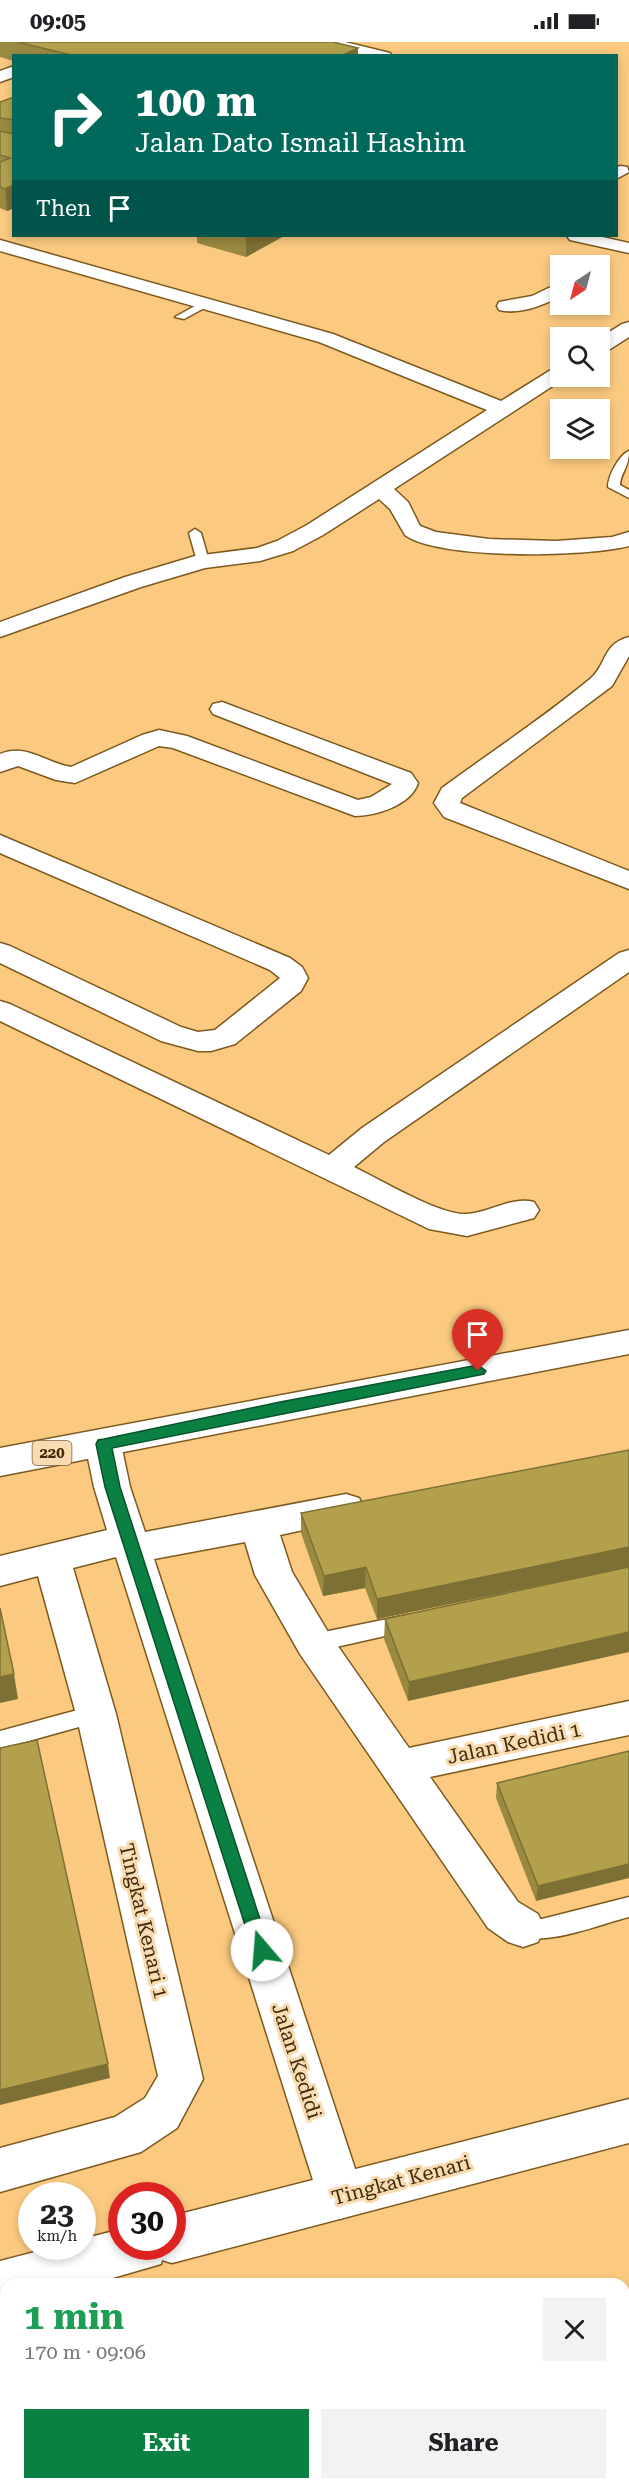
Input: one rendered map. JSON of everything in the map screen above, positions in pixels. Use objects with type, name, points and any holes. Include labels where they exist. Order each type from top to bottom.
[{"type":"street","points":[[325,42],[376,54]]},
{"type":"street","points":[[580,237],[628,248]]},
{"type":"street","points":[[0,245],[326,338],[502,409]]},
{"type":"street","points":[[610,259],[628,248]]},
{"type":"street","points":[[506,306],[537,301],[550,294]]},
{"type":"street","points":[[610,340],[629,328]]},
{"type":"street","points":[[0,630],[133,582],[203,561],[260,554],[285,546],[379,489],[550,379]]},
{"type":"street","points":[[379,489],[397,502],[414,532],[446,543],[471,546],[593,546],[620,544],[629,540]]},
{"type":"street","points":[[629,644],[614,658],[603,681],[452,794],[447,803],[453,811],[629,880]]},
{"type":"street","points":[[0,764],[14,758],[21,758],[65,775],[75,775],[136,746],[159,738],[178,741],[355,808],[365,809],[376,806],[404,787],[405,783],[402,778],[222,709]]},
{"type":"street","points":[[0,843],[280,964],[292,973],[294,978],[291,985],[225,1037],[213,1042],[198,1043],[171,1034],[0,952]]},
{"type":"street","points":[[332,1169],[374,1135],[629,959]]},
{"type":"street","points":[[0,1010],[440,1221],[467,1225],[523,1210]]},
{"type":"street","name":"220","points":[[0,1461],[104,1444],[629,1342]]},
{"type":"street","name":"Jalan Kedidi","points":[[104,1444],[112,1487],[340,2196]]},
{"type":"street","points":[[0,1571],[51,1558],[259,1525],[375,1503]]},
{"type":"street","points":[[259,1525],[274,1575],[314,1643],[503,1916],[522,1929]]},
{"type":"street","name":"Tingkat Kenari 1","points":[[0,2170],[125,2136],[161,2113],[181,2079],[96,1714],[51,1558]]},
{"type":"street","name":"Jalan Kedidi 1","points":[[398,1767],[629,1718]]},
{"type":"street","name":"Tingkat Kenari","points":[[186,2236],[629,2121]]},
{"type":"street","points":[[66,2276],[109,2260]]},
{"type":"lane","points":[[180,317],[204,303]]},
{"type":"lane","points":[[629,454],[614,481],[614,487],[619,492],[629,494]]},
{"type":"lane","points":[[195,533],[203,561]]},
{"type":"lane","points":[[314,1643],[431,1618]]},
{"type":"lane","points":[[0,1740],[96,1714]]},
{"type":"lane","points":[[522,1929],[542,1929],[629,1907]]},
{"type":"building","points":[[17,42],[333,42],[358,48],[345,54],[67,54]]},
{"type":"building","points":[[12,98],[12,120],[0,118],[0,102]]},
{"type":"building","points":[[0,131],[12,134],[12,186],[5,189],[0,187],[0,162],[10,158],[0,155]]},
{"type":"building","points":[[629,1450],[629,1547],[377,1599],[366,1567],[324,1576],[301,1513]]},
{"type":"building","points":[[629,1567],[629,1632],[409,1682],[385,1619]]},
{"type":"building","points":[[0,1608],[14,1674],[0,1677]]},
{"type":"building","points":[[37,1740],[108,2064],[0,2090],[0,1748]]},
{"type":"building","points":[[629,1751],[629,1864],[538,1886],[497,1783]]},
{"type":"route","points":[[262,1950],[112,1487],[104,1444],[478,1371]]}]
